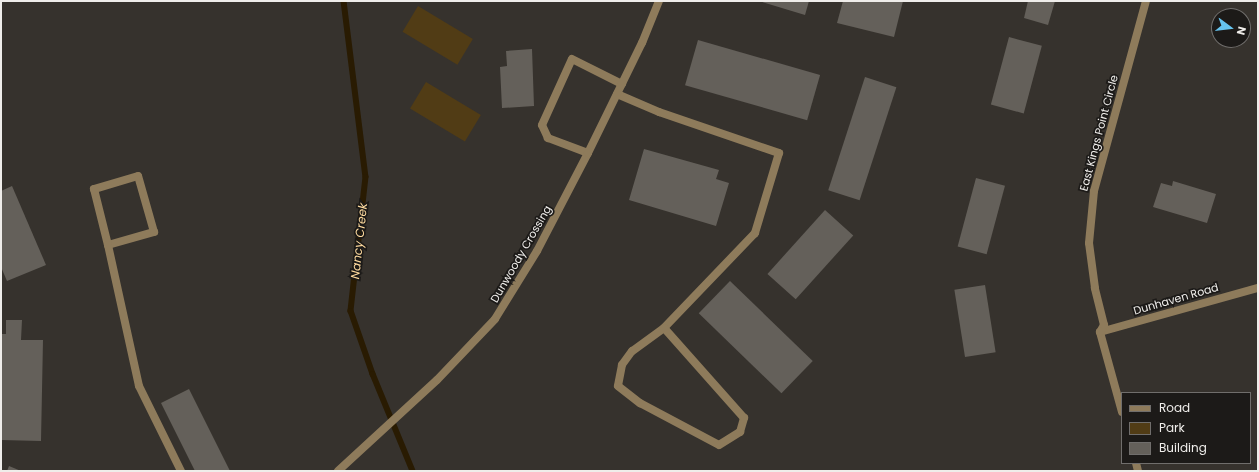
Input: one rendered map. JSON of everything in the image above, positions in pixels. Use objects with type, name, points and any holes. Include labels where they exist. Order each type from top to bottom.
[{"type":"street","name":"Dunwoody Crossing","points":[[338,471],[437,380],[495,319],[537,251],[588,153],[642,43],[659,1]]},
{"type":"street","name":"East Kings Point Circle","points":[[1121,408],[1100,332],[1104,325],[1095,288],[1089,243],[1094,191],[1146,1]]},
{"type":"street","points":[[588,153],[548,138],[542,124],[572,59],[622,84]]},
{"type":"street","points":[[617,94],[659,112],[779,153],[755,233],[664,328],[632,351],[622,365],[618,386],[640,403],[719,444],[740,432],[744,418],[664,328]]},
{"type":"street","points":[[108,245],[154,232],[138,176],[94,189],[139,386],[181,471]]},
{"type":"street","name":"Dunhaven Road","points":[[1100,332],[1258,288]]},
{"type":"green space","points":[[418,6],[473,39],[457,65],[403,32]]},
{"type":"green space","points":[[426,82],[481,115],[465,142],[410,109]]},
{"type":"building","points":[[759,1],[809,1],[805,15]]},
{"type":"building","points":[[843,1],[903,1],[894,37],[837,23]]},
{"type":"building","points":[[1028,1],[1055,1],[1048,25],[1024,18]]},
{"type":"building","points":[[1009,37],[1042,46],[1024,113],[991,105]]},
{"type":"building","points":[[698,40],[820,75],[807,120],[685,85]]},
{"type":"building","points":[[532,49],[534,106],[502,108],[500,67],[507,66],[506,51]]},
{"type":"building","points":[[865,77],[896,87],[860,200],[828,190]]},
{"type":"building","points":[[644,149],[719,170],[716,179],[729,183],[716,226],[629,200]]},
{"type":"building","points":[[976,178],[1005,186],[987,254],[958,247]]},
{"type":"building","points":[[1173,181],[1216,194],[1207,223],[1153,207],[1161,183],[1172,186]]},
{"type":"building","points":[[12,186],[46,265],[7,281],[1,267],[1,191]]},
{"type":"building","points":[[825,210],[853,235],[796,299],[767,274]]},
{"type":"building","points":[[730,281],[813,361],[781,393],[699,313]]},
{"type":"building","points":[[985,285],[996,352],[965,357],[954,290]]},
{"type":"building","points":[[6,320],[22,320],[21,340],[43,340],[41,441],[1,440],[1,334],[6,334]]},
{"type":"building","points":[[189,389],[230,471],[195,471],[161,403]]},
{"type":"building","points":[[9,466],[21,471],[7,471]]},
{"type":"waterway","name":"Nancy Creek","points":[[344,1],[366,177],[351,311],[373,374],[413,471]]}]
